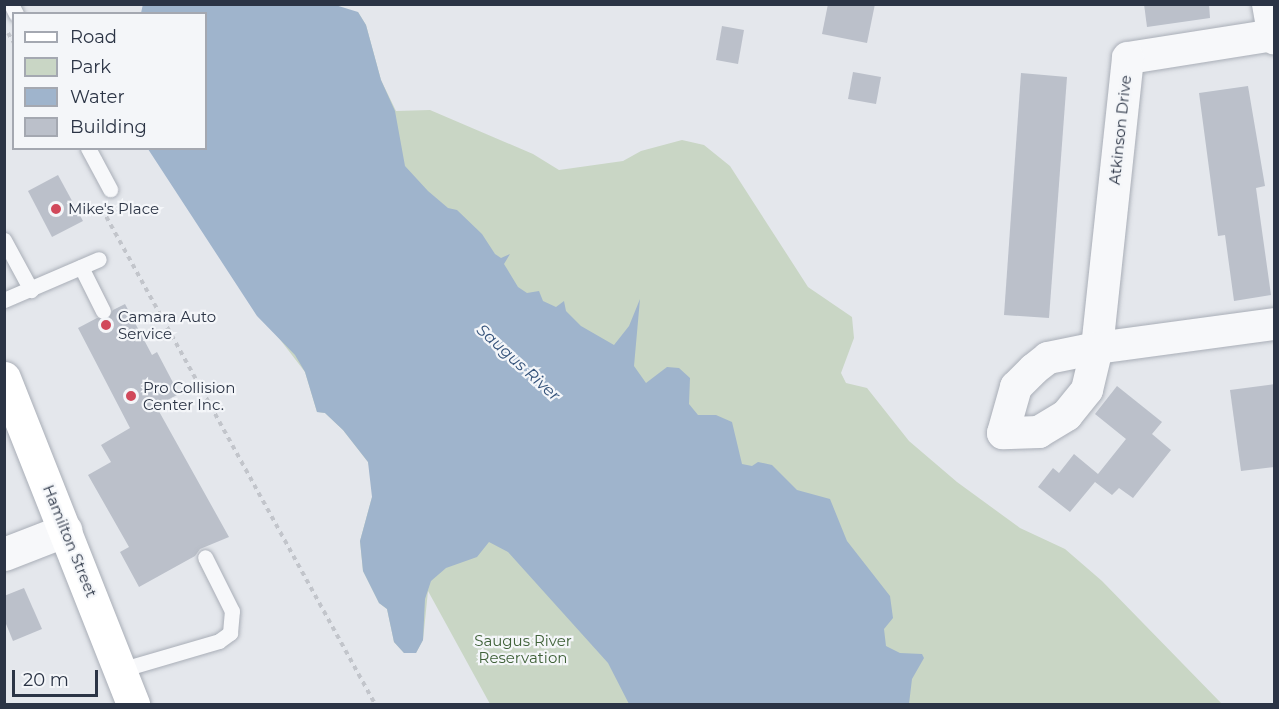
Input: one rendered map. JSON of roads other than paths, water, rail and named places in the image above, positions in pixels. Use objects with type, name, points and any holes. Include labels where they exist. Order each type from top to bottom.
[{"type":"main road","name":"Hamilton Street","points":[[4,378],[66,530],[133,705]]},
{"type":"street","points":[[1268,4],[1274,36]]},
{"type":"street","name":"Atkinson Drive","points":[[1274,36],[1128,58],[1098,348],[1275,324]]},
{"type":"street","points":[[4,554],[66,530]]},
{"type":"lane","points":[[89,150],[110,189]]},
{"type":"lane","points":[[4,240],[31,290]]},
{"type":"lane","points":[[4,300],[99,259]]},
{"type":"lane","points":[[81,267],[103,311]]},
{"type":"lane","points":[[120,670],[219,641],[230,633],[232,611],[205,557]]},
{"type":"water","name":"Saugus River","points":[[143,4],[332,4],[358,12],[366,25],[381,80],[395,111],[405,166],[428,191],[448,208],[457,210],[482,234],[495,254],[501,258],[510,254],[504,264],[518,287],[527,293],[539,291],[543,301],[556,307],[564,301],[566,311],[581,326],[614,345],[629,326],[640,299],[634,366],[646,383],[667,367],[679,368],[690,378],[689,404],[698,415],[716,415],[732,422],[742,464],[752,466],[758,462],[772,465],[797,490],[830,499],[847,541],[890,596],[893,618],[884,629],[886,646],[900,653],[922,654],[924,658],[912,679],[909,704],[629,704],[608,663],[508,552],[489,542],[477,557],[446,568],[431,581],[425,599],[423,640],[416,653],[404,653],[394,642],[387,609],[379,603],[363,571],[360,541],[372,497],[368,462],[343,430],[325,413],[317,412],[305,372],[295,355],[257,316],[149,150],[207,150],[207,12],[141,12]]},
{"type":"place","name":"Mike's Place","points":[[56,209]]},
{"type":"place","name":"Camara Auto Service","points":[[106,325]]},
{"type":"place","name":"Pro Collision Center Inc.","points":[[131,396]]},
{"type":"park label","name":"Saugus River Reservation","points":[[523,648]]}]
